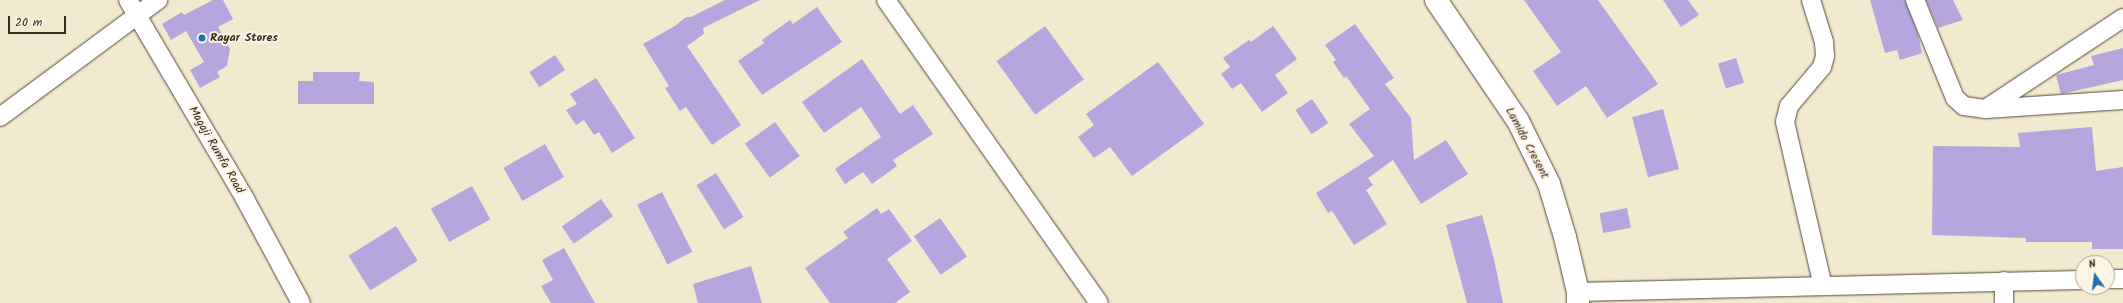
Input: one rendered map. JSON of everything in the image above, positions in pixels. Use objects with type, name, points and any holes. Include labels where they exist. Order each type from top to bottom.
[{"type":"street","name":"Magaji Rumfa Road","points":[[128,0],[245,199],[301,303]]},
{"type":"street","points":[[0,117],[158,0]]},
{"type":"street","points":[[886,0],[1099,303]]},
{"type":"street","name":"Lamido Cresent","points":[[1436,0],[1518,121],[1545,177],[1565,237],[1578,298]]},
{"type":"street","points":[[1811,0],[1824,42],[1826,56],[1822,67],[1790,106],[1785,122],[1823,286]]},
{"type":"street","points":[[1915,0],[1954,98],[1964,106],[1986,109],[2123,100]]},
{"type":"street","points":[[1986,109],[2123,18]]},
{"type":"street","points":[[1578,298],[1823,286],[2075,280]]},
{"type":"street","points":[[2004,281],[2004,303]]},
{"type":"building","points":[[213,0],[223,0],[233,19],[218,27],[230,49],[227,66],[217,72],[220,77],[200,88],[190,70],[204,62],[186,31],[171,40],[162,24],[182,12],[184,15]]},
{"type":"building","points":[[725,0],[760,0],[703,28],[704,34],[687,46],[741,125],[712,145],[686,107],[680,111],[665,88],[669,86],[643,44],[675,26],[686,17],[691,17]]},
{"type":"building","points":[[1524,0],[1598,0],[1658,84],[1607,118],[1586,86],[1557,106],[1533,71],[1561,52]]},
{"type":"building","points":[[1663,0],[1688,0],[1699,15],[1681,27]]},
{"type":"building","points":[[1870,0],[1905,0],[1918,34],[1922,53],[1900,60],[1897,50],[1885,53]]},
{"type":"building","points":[[1926,0],[1953,0],[1963,20],[1938,28]]},
{"type":"building","points":[[817,7],[842,42],[762,95],[738,61],[764,43],[762,40],[790,20],[793,24]]},
{"type":"building","points":[[1355,24],[1394,78],[1385,84],[1411,118],[1414,160],[1446,140],[1468,174],[1421,204],[1393,160],[1368,178],[1373,185],[1366,190],[1387,224],[1354,245],[1332,211],[1328,213],[1316,193],[1374,156],[1349,124],[1370,109],[1346,76],[1344,78],[1333,62],[1336,60],[1325,45]]},
{"type":"building","points":[[1045,26],[1084,79],[1035,115],[996,61]]},
{"type":"building","points":[[1273,26],[1297,59],[1275,75],[1288,93],[1262,112],[1241,83],[1232,89],[1221,74],[1230,67],[1223,58],[1249,40],[1251,42]]},
{"type":"building","points":[[2123,48],[2123,80],[2061,94],[2056,75],[2094,65],[2091,56]]},
{"type":"building","points":[[555,55],[565,70],[539,87],[529,72]]},
{"type":"building","points":[[1736,58],[1744,83],[1726,89],[1718,64]]},
{"type":"building","points":[[862,59],[900,114],[913,105],[933,134],[893,160],[897,166],[872,184],[863,172],[845,184],[835,169],[881,137],[861,107],[824,133],[802,102]]},
{"type":"building","points":[[1158,62],[1204,124],[1132,176],[1110,147],[1094,158],[1078,137],[1094,125],[1086,114]]},
{"type":"building","points":[[313,72],[360,72],[359,81],[374,82],[374,104],[298,104],[298,81],[313,81]]},
{"type":"building","points":[[596,78],[635,138],[612,153],[599,132],[594,135],[584,120],[576,125],[566,110],[577,104],[570,94]]},
{"type":"building","points":[[1312,99],[1328,123],[1312,134],[1295,110]]},
{"type":"building","points":[[1663,109],[1679,169],[1648,177],[1632,117]]},
{"type":"building","points":[[775,122],[800,156],[770,178],[745,144]]},
{"type":"building","points":[[2092,127],[2096,171],[2123,167],[2123,249],[2092,249],[2092,242],[2026,242],[2026,238],[1932,235],[1933,146],[2020,147],[2018,133]]},
{"type":"building","points":[[545,144],[564,177],[522,201],[503,168]]},
{"type":"building","points":[[716,173],[744,217],[724,229],[696,185]]},
{"type":"building","points":[[472,186],[490,219],[449,242],[431,209]]},
{"type":"building","points":[[662,192],[692,252],[667,264],[637,205]]},
{"type":"building","points":[[601,199],[613,216],[574,244],[562,227]]},
{"type":"building","points":[[877,208],[881,214],[889,209],[912,241],[887,259],[910,292],[895,303],[830,303],[805,268],[848,238],[843,232]]},
{"type":"building","points":[[1627,208],[1631,228],[1603,233],[1600,213]]},
{"type":"building","points":[[1482,215],[1494,259],[1503,303],[1467,303],[1446,225]]},
{"type":"building","points":[[940,218],[967,257],[941,275],[914,236]]},
{"type":"building","points":[[396,226],[418,261],[370,290],[349,256]]},
{"type":"building","points":[[564,248],[595,303],[551,303],[541,286],[553,280],[542,260]]},
{"type":"building","points":[[751,266],[762,303],[698,303],[693,284]]},
{"type":"place","name":"Rayar Stores","points":[[202,38]]}]
